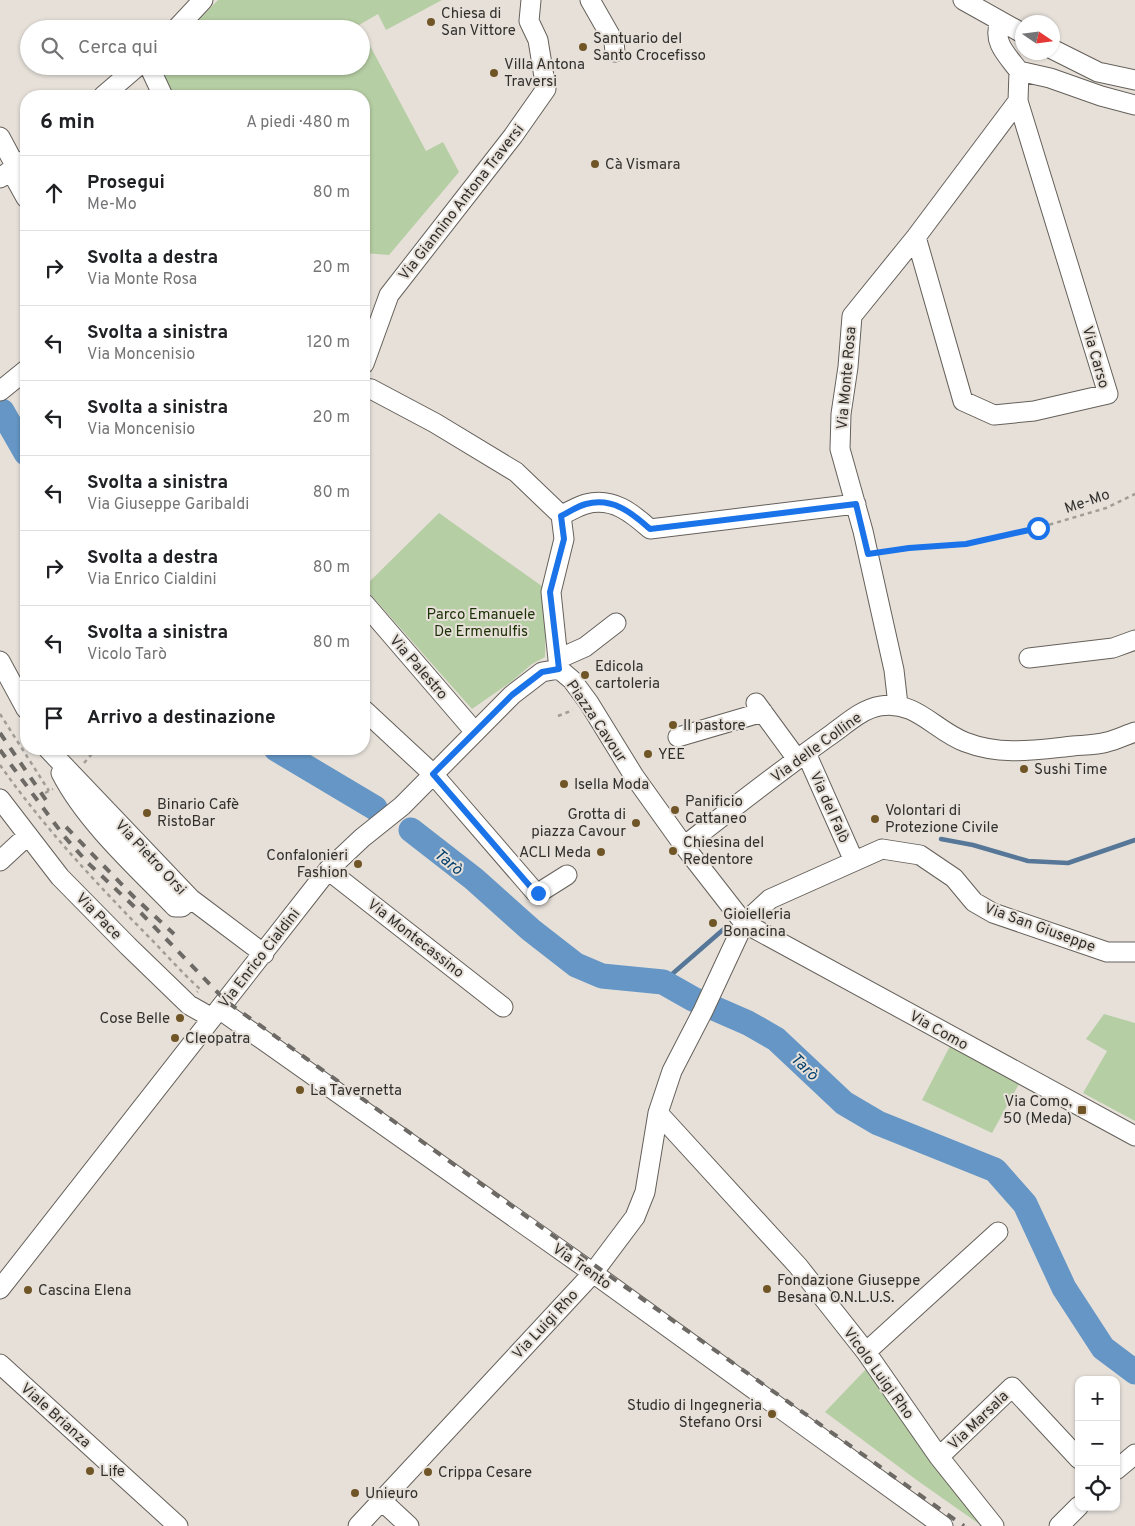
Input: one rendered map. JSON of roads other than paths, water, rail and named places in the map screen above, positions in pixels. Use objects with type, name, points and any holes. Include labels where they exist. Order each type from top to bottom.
[{"type":"street","points":[[184,20],[203,0]]},
{"type":"street","name":"Via Giannino Antona Traversi","points":[[370,347],[389,295],[513,136],[546,89],[538,40],[529,21],[531,0]]},
{"type":"street","points":[[590,0],[614,42],[615,52]]},
{"type":"street","points":[[963,0],[1015,30]]},
{"type":"street","points":[[1000,22],[996,31],[1001,46],[1019,71],[1050,78],[1101,96],[1135,105]]},
{"type":"street","points":[[1060,53],[1098,72],[1135,80]]},
{"type":"street","name":"Via Carso","points":[[916,236],[963,401],[994,415],[1034,411],[1108,394],[1018,101],[1019,71]]},
{"type":"street","points":[[110,90],[128,75]]},
{"type":"street","points":[[153,75],[160,90]]},
{"type":"street","name":"Via Monte Rosa","points":[[898,705],[894,670],[868,554],[840,449],[841,414],[848,367],[852,316],[916,236],[1018,101]]},
{"type":"street","points":[[0,137],[20,185]]},
{"type":"street","points":[[0,390],[20,375]]},
{"type":"street","points":[[370,389],[435,423],[516,472],[561,516],[564,539],[550,592],[558,664]]},
{"type":"street","points":[[561,516],[586,504],[607,502],[631,512],[650,529],[856,504]]},
{"type":"street","name":"Via Palestro","points":[[370,610],[475,732]]},
{"type":"street","name":"Via Enrico Cialdini","points":[[0,1289],[328,870],[362,838],[402,806],[512,695],[542,672],[585,648],[616,623]]},
{"type":"street","points":[[1029,658],[1113,648],[1135,640]]},
{"type":"street","points":[[0,661],[20,698]]},
{"type":"street","name":"Piazza Cavour","points":[[558,664],[572,680],[634,776],[684,846],[744,923]]},
{"type":"street","points":[[898,705],[918,713],[962,741],[986,749],[1037,750],[1106,742],[1135,732]]},
{"type":"street","name":"Via delle Colline","points":[[684,846],[801,756],[864,712],[879,706],[898,705]]},
{"type":"street","name":"Via del Falò","points":[[678,737],[759,707],[801,756],[854,861]]},
{"type":"street","points":[[370,716],[433,774],[535,892],[540,892],[567,875]]},
{"type":"street","name":"Via Pietro Orsi","points":[[54,755],[154,859],[186,903],[264,954]]},
{"type":"street","name":"Via Pace","points":[[0,799],[60,877],[128,946],[189,1004],[216,1014]]},
{"type":"street","points":[[0,861],[27,836]]},
{"type":"street","name":"Via San Giuseppe","points":[[744,923],[770,899],[882,848],[920,854],[954,878],[974,902],[993,913],[1107,952],[1135,952]]},
{"type":"street","name":"Via Montecassino","points":[[328,870],[503,1007]]},
{"type":"street","name":"Via Luigi Rho","points":[[358,1526],[593,1273],[635,1217],[645,1192],[658,1113],[672,1071],[706,1005],[744,923]]},
{"type":"street","name":"Via Como","points":[[744,923],[1135,1136]]},
{"type":"street","name":"Via Trento","points":[[216,1014],[593,1273],[943,1526]]},
{"type":"street","name":"Vicolo Luigi Rho","points":[[658,1113],[798,1266],[866,1352],[939,1457],[994,1526]]},
{"type":"street","points":[[650,1163],[677,1135]]},
{"type":"street","points":[[866,1352],[998,1232]]},
{"type":"street","name":"Viale Brianza","points":[[0,1364],[178,1526]]},
{"type":"street","name":"Via Marsala","points":[[939,1457],[1012,1387],[1075,1455]]},
{"type":"street","points":[[1120,1467],[1135,1454]]},
{"type":"street","points":[[381,1500],[409,1526]]},
{"type":"street","points":[[1059,1526],[1075,1510]]},
{"type":"waterway","name":"Tarò","points":[[2,411],[20,442]]},
{"type":"waterway","name":"Tarò","points":[[286,755],[375,808]]},
{"type":"waterway","name":"Tarò","points":[[411,830],[474,879],[531,930],[576,965],[602,976],[663,982],[693,999],[748,1023],[776,1039],[844,1103],[878,1123],[995,1170],[1025,1204],[1064,1288],[1103,1348],[1135,1372]]},
{"type":"waterway","points":[[941,839],[973,845],[1028,861],[1068,863],[1135,840]]},
{"type":"waterway","points":[[663,982],[725,928]]},
{"type":"railway","points":[[0,733],[48,803]]},
{"type":"railway","points":[[0,750],[64,836],[88,863],[141,913],[226,1001],[597,1267],[964,1526]]},
{"type":"railway","points":[[66,827],[134,897],[174,934]]},
{"type":"place","name":"Chiesa di San Vittore","points":[[431,22]]},
{"type":"place","name":"Santuario del Santo Crocefisso","points":[[583,47]]},
{"type":"place","name":"Villa Antona Traversi","points":[[494,73]]},
{"type":"place","name":"Cà Vismara","points":[[595,164]]},
{"type":"place","name":"Edicola cartoleria","points":[[585,675]]},
{"type":"place","name":"Il pastore","points":[[673,725]]},
{"type":"place","name":"YEE","points":[[648,754]]},
{"type":"place","name":"Sushi Time","points":[[1024,769]]},
{"type":"place","name":"Isella Moda","points":[[564,784]]},
{"type":"place","name":"Panificio Cattaneo","points":[[675,810]]},
{"type":"place","name":"Binario Cafè RistoBar","points":[[147,813]]},
{"type":"place","name":"Volontari di Protezione Civile","points":[[875,819]]},
{"type":"place","name":"Grotta di piazza Cavour","points":[[636,823]]},
{"type":"place","name":"Chiesina del Redentore","points":[[673,851]]},
{"type":"place","name":"ACLI Meda","points":[[601,852]]},
{"type":"place","name":"Confalonieri Fashion","points":[[358,864]]},
{"type":"place","name":"Gioielleria Bonacina","points":[[713,923]]},
{"type":"place","name":"Cose Belle","points":[[180,1018]]},
{"type":"place","name":"Cleopatra","points":[[175,1038]]},
{"type":"place","name":"La Tavernetta","points":[[300,1090]]},
{"type":"place","name":"Via Como, 50 (Meda)","points":[[1082,1110]]},
{"type":"place","name":"Fondazione Giuseppe Besana O.N.L.U.S.","points":[[767,1289]]},
{"type":"place","name":"Cascina Elena","points":[[28,1290]]},
{"type":"place","name":"Studio di Ingegneria Stefano Orsi","points":[[772,1414]]},
{"type":"place","name":"Life","points":[[90,1471]]},
{"type":"place","name":"Crippa Cesare","points":[[428,1472]]},
{"type":"place","name":"Unieuro","points":[[355,1493]]},
{"type":"park label","name":"Parco Emanuele De Ermenulfis","points":[[481,622]]}]
